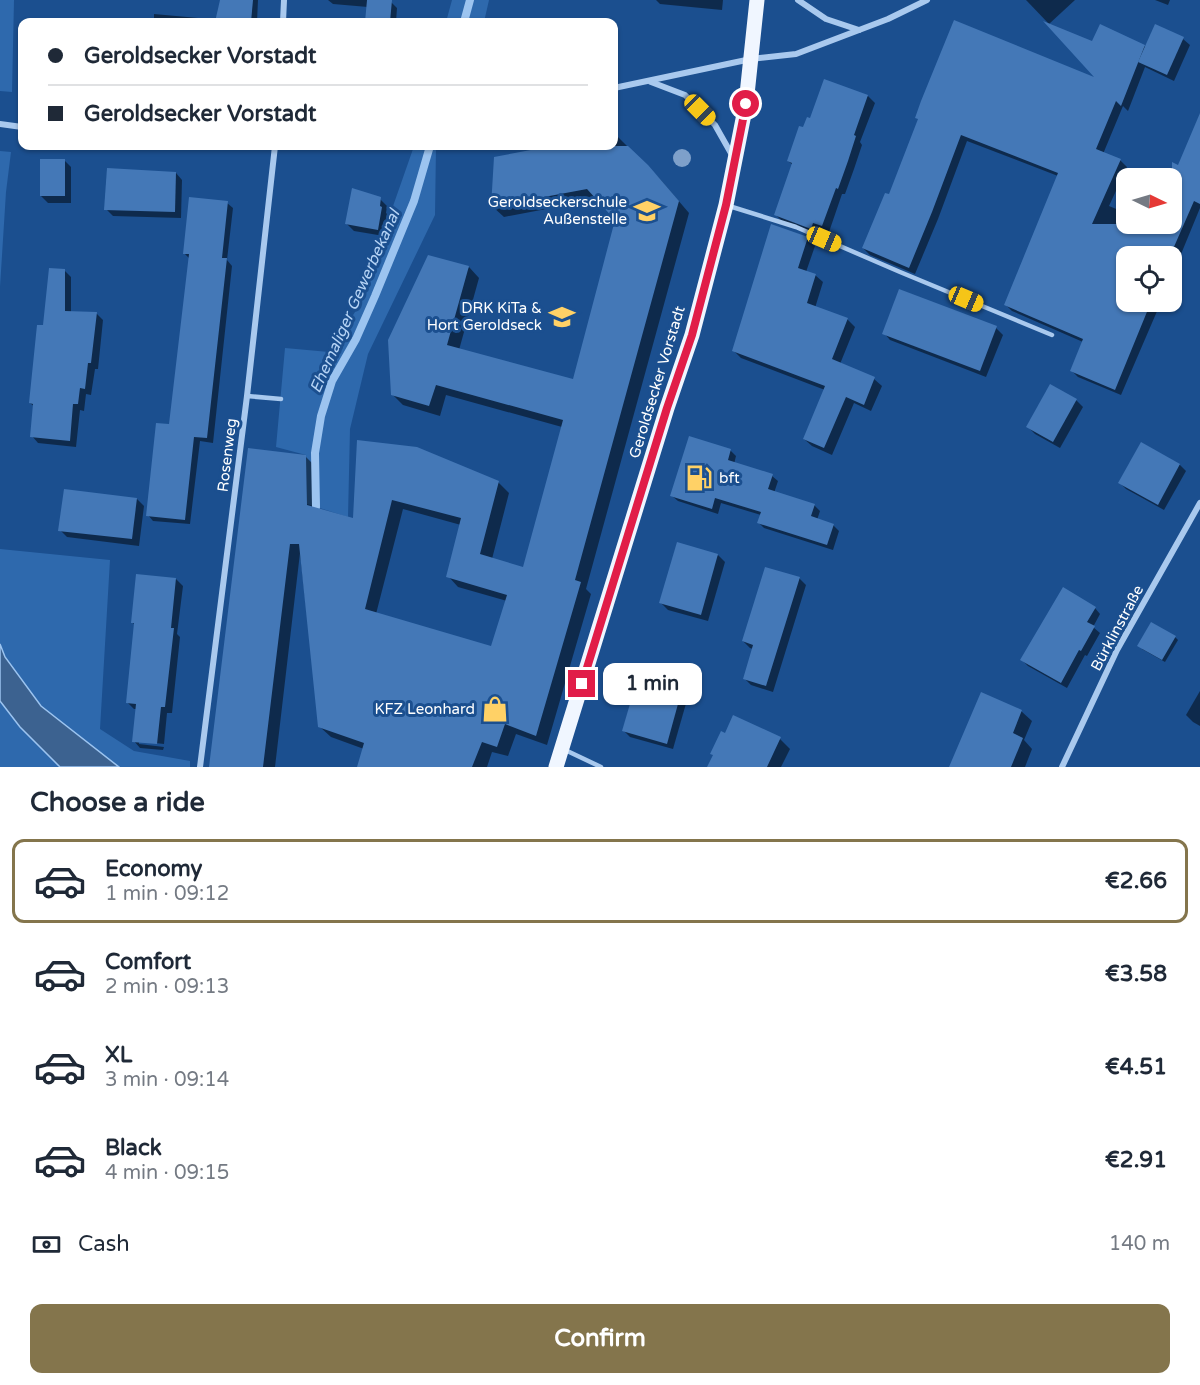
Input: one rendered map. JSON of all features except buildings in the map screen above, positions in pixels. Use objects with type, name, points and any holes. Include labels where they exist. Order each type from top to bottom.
[{"type":"main road","name":"Geroldsecker Vorstadt","points":[[556,767],[667,408],[692,335],[726,205],[746,104],[758,0]]},
{"type":"street","points":[[283,18],[284,0]]},
{"type":"street","points":[[798,0],[826,19],[859,30]]},
{"type":"street","points":[[618,87],[751,59],[796,54],[888,19],[927,0]]},
{"type":"street","points":[[651,81],[685,95],[715,125],[735,159]]},
{"type":"street","points":[[0,124],[18,126]]},
{"type":"street","name":"Rosenweg","points":[[200,767],[247,396],[275,150]]},
{"type":"street","name":"Bürklinstraße","points":[[1062,767],[1117,650],[1200,503]]},
{"type":"lane","points":[[726,205],[796,226],[1052,335]]},
{"type":"lane","points":[[247,396],[281,399]]},
{"type":"lane","points":[[561,748],[601,767]]},
{"type":"shaded area","points":[[0,0],[14,0],[12,92],[0,91]]},
{"type":"shaded area","points":[[452,0],[489,0],[485,18],[447,18]]},
{"type":"shaded area","points":[[413,150],[436,150],[435,215],[368,354],[350,429],[348,517],[307,504],[306,455],[276,447],[285,348],[329,352],[357,309]]},
{"type":"shaded area","points":[[0,151],[11,152],[0,287]]},
{"type":"shaded area","points":[[0,549],[110,560],[100,729],[134,751],[190,761],[190,767],[119,767],[41,706],[5,657],[0,644]]},
{"type":"shaded area","points":[[0,644],[5,657],[41,706],[119,767],[60,767],[20,727],[0,701]]},
{"type":"shaded area","points":[[0,701],[20,727],[60,767],[0,767]]},
{"type":"waterway","name":"Ehemaliger Gewerbekanal","points":[[465,18],[470,0]]},
{"type":"waterway","name":"Ehemaliger Gewerbekanal","points":[[316,507],[315,453],[321,416],[332,381],[356,339],[375,296],[414,201],[429,150]]},
{"type":"place","name":"Geroldseckerschule Außenstelle","points":[[647,211]]},
{"type":"place","name":"DRK KiTa & Hort Geroldseck","points":[[562,317]]},
{"type":"place","name":"bft","points":[[699,478]]},
{"type":"place","name":"KFZ Leonhard","points":[[495,709]]},
{"type":"route","points":[[582,684],[667,408],[692,335],[726,205],[746,104]]}]
